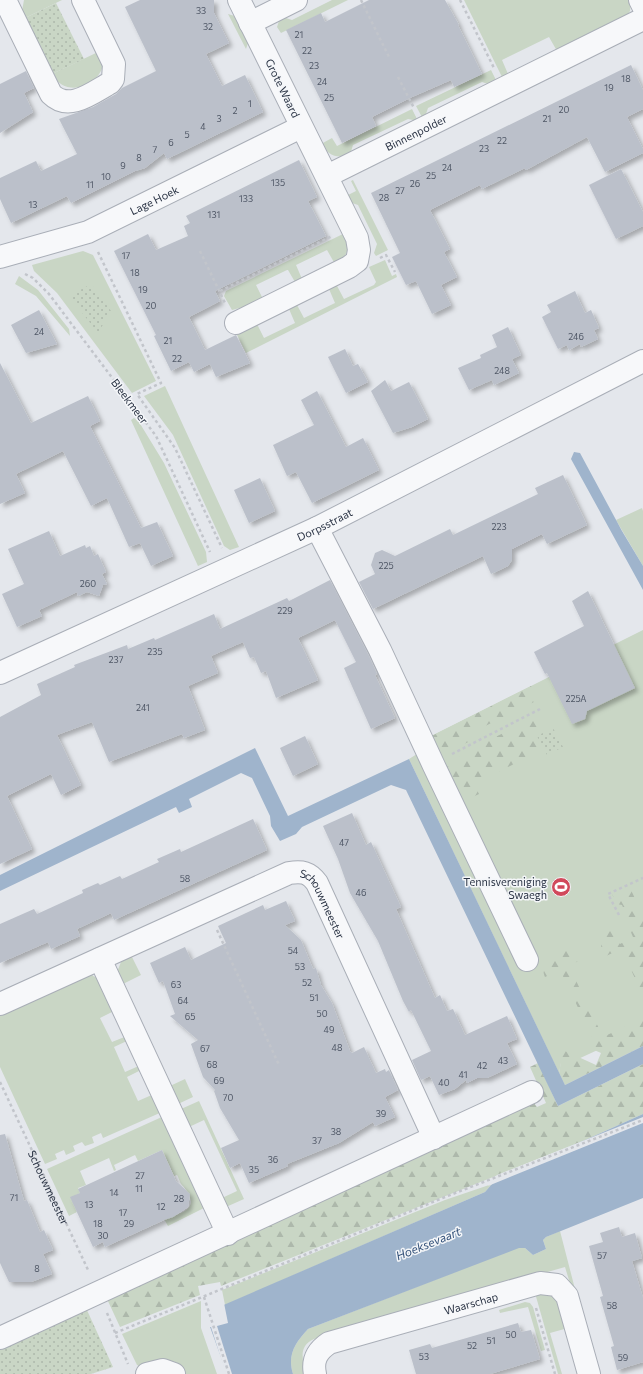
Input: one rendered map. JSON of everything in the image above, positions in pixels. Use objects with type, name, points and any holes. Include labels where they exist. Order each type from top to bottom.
[{"type":"street","points":[[5,0],[51,94],[56,99],[65,102],[74,102],[110,83],[115,72],[114,64],[83,0]]},
{"type":"street","name":"Grote Waard","points":[[236,323],[350,267],[357,261],[360,250],[352,226],[301,127],[239,0]]},
{"type":"street","points":[[250,23],[296,0]]},
{"type":"street","points":[[640,0],[643,6]]},
{"type":"street","name":"Binnenpolder","points":[[327,176],[643,19]]},
{"type":"street","name":"Lage Hoek","points":[[0,257],[88,232],[301,127]]},
{"type":"street","name":"Dorpsstraat","points":[[0,673],[317,528],[643,361]]},
{"type":"street","points":[[317,528],[380,650],[527,960]]},
{"type":"street","name":"Schouwmeester","points":[[0,1004],[289,873],[301,871],[311,875],[317,883],[434,1138]]},
{"type":"street","points":[[100,959],[228,1234]]},
{"type":"street","points":[[0,1338],[228,1234],[532,1092]]},
{"type":"street","name":"Waarschap","points":[[315,1374],[314,1364],[317,1355],[321,1348],[329,1343],[540,1283],[557,1285],[567,1296],[589,1374]]},
{"type":"street","points":[[138,1371],[163,1370],[174,1374]]},
{"type":"path","points":[[361,0],[389,57]]},
{"type":"path","points":[[460,0],[504,88]]},
{"type":"path","points":[[398,77],[424,128]]},
{"type":"path","points":[[220,291],[352,226]]},
{"type":"path","points":[[88,232],[161,383],[137,394],[175,448],[226,570]]},
{"type":"path","points":[[200,251],[234,322],[236,323]]},
{"type":"path","name":"Bleekmeer","points":[[20,271],[33,278],[49,294],[156,436],[226,570]]},
{"type":"path","points":[[434,766],[444,762],[453,753],[540,709]]},
{"type":"path","points":[[619,915],[608,894],[643,878]]},
{"type":"path","points":[[207,910],[279,1065]]},
{"type":"path","name":"Schouwmeester","points":[[0,1082],[98,1293],[115,1333],[138,1371]]},
{"type":"path","points":[[115,1333],[373,1227],[643,1120]]},
{"type":"path","points":[[529,1286],[555,1374]]},
{"type":"path","points":[[204,1297],[229,1374]]},
{"type":"green space","points":[[24,0],[62,0],[25,18],[22,11]]},
{"type":"green space","points":[[332,0],[348,0],[281,33],[277,27],[280,18],[283,17],[292,20]]},
{"type":"green space","points":[[464,0],[631,0],[630,11],[626,17],[557,51],[549,37],[502,60],[508,74],[503,79]]},
{"type":"green space","points":[[56,3],[84,59],[52,74],[25,18]]},
{"type":"green space","points":[[228,14],[238,17],[249,40],[246,49]]},
{"type":"green space","points":[[98,52],[103,66],[94,80],[87,85],[72,88],[64,86],[57,81],[52,74]]},
{"type":"green space","points":[[491,70],[497,82],[491,85],[482,82],[428,108],[423,119],[416,106]]},
{"type":"green space","points":[[412,109],[418,121],[408,119],[353,145],[350,155],[341,157],[333,155],[321,144],[332,138],[337,146]]},
{"type":"green space","points":[[353,180],[388,250],[376,256],[374,253],[377,244],[358,205],[349,202],[346,196],[356,191],[351,181]]},
{"type":"green space","points":[[345,233],[347,251],[344,257],[335,264],[327,250],[296,265],[302,279],[295,282],[287,270],[256,285],[263,299],[261,302],[232,310],[224,296],[226,291]]},
{"type":"green space","points":[[83,251],[93,255],[156,381],[132,393],[57,293],[34,271],[32,265]]},
{"type":"green space","points":[[385,260],[392,276],[396,274],[397,277],[246,353],[236,333],[257,324],[264,338],[295,323],[289,309],[297,305],[304,318],[335,303],[329,289],[336,284],[344,299],[374,285],[376,282],[369,267]]},
{"type":"green space","points":[[19,276],[38,290],[69,329],[70,336],[36,296],[15,284]]},
{"type":"green space","points":[[91,284],[111,311],[98,333],[69,296]]},
{"type":"green space","points":[[165,386],[239,547],[230,550],[224,546],[173,435],[144,396]]},
{"type":"green space","points":[[134,418],[139,422],[164,463],[206,552],[207,562],[198,566],[131,420]]},
{"type":"green space","points":[[642,508],[643,511],[643,566],[616,520]]},
{"type":"green space","name":"Tennisvereniging Swaegh","points":[[643,630],[643,1029],[563,1066],[561,1063],[559,1073],[409,759],[417,754],[413,745]]},
{"type":"green space","points":[[531,686],[538,700],[471,733],[474,739],[441,756],[430,737]]},
{"type":"green space","points":[[534,718],[542,734],[537,736],[544,749],[474,784],[479,794],[460,803],[446,767],[462,760],[459,755]]},
{"type":"green space","points":[[553,728],[563,747],[547,755],[537,736]]},
{"type":"green space","points":[[629,886],[643,915],[643,995],[621,949],[606,956],[601,946],[603,936],[612,929],[620,944],[633,937],[622,905],[617,904],[612,894]]},
{"type":"green space","points":[[575,948],[583,954],[584,958],[569,966],[603,1037],[643,1018],[643,1046],[565,1085],[559,1073],[563,1050],[596,1065],[601,1053],[585,1046],[594,1041],[560,970],[545,977],[543,971],[544,965],[552,956]]},
{"type":"green space","points":[[131,955],[141,975],[123,984],[117,972],[121,962],[119,960]]},
{"type":"green space","points":[[91,973],[93,976],[101,979],[116,1010],[100,1018],[112,1042],[127,1036],[129,1040],[114,1047],[125,1072],[141,1065],[143,1069],[127,1077],[138,1101],[154,1094],[162,1112],[103,1138],[101,1133],[92,1137],[94,1143],[85,1146],[82,1142],[73,1146],[75,1151],[66,1155],[64,1150],[55,1154],[57,1159],[45,1164],[0,1067],[0,1016]]},
{"type":"green space","points":[[538,1063],[558,1106],[643,1064],[643,1114],[583,1141],[221,1286],[220,1282],[198,1286],[200,1295],[120,1327],[107,1299],[534,1103],[537,1107],[546,1103],[530,1067]]},
{"type":"green space","points":[[185,1079],[193,1097],[178,1104],[170,1086]]},
{"type":"green space","points":[[199,1101],[244,1199],[226,1207],[222,1198],[237,1191],[204,1120],[189,1127],[181,1109]]},
{"type":"green space","points":[[164,1116],[206,1207],[168,1226],[164,1219],[183,1212],[190,1206],[191,1203],[188,1192],[181,1184],[177,1175],[174,1176],[162,1150],[138,1161],[135,1155],[114,1165],[116,1170],[114,1171],[109,1158],[80,1171],[86,1185],[78,1188],[80,1193],[71,1198],[77,1212],[69,1216],[47,1169]]},
{"type":"green space","points":[[492,1184],[485,1192],[225,1305],[222,1290],[445,1200]]},
{"type":"green space","points":[[560,1231],[575,1289],[572,1290],[565,1267],[314,1339],[305,1345],[303,1349],[303,1359],[307,1374],[293,1374],[291,1361],[293,1350],[299,1339],[308,1329],[519,1247],[525,1248],[533,1255],[546,1249],[543,1240],[546,1237]]},
{"type":"green space","points":[[535,1293],[550,1294],[556,1298],[568,1328],[550,1333],[562,1374],[558,1374]]},
{"type":"green space","points":[[201,1301],[201,1328],[217,1374],[186,1374],[182,1367],[172,1361],[159,1361],[139,1366],[137,1365],[122,1334]]},
{"type":"green space","points":[[525,1302],[530,1303],[533,1307],[545,1350],[541,1351],[528,1307],[500,1313],[499,1310]]},
{"type":"green space","points":[[86,1308],[113,1367],[91,1374],[0,1374],[0,1347]]},
{"type":"water","points":[[574,452],[580,453],[622,531],[643,566],[643,590],[571,459]]},
{"type":"water","points":[[255,748],[288,816],[409,759],[565,1085],[643,1046],[643,1064],[558,1106],[406,790],[391,785],[302,827],[296,834],[280,841],[271,826],[270,816],[252,778],[241,773],[189,799],[192,807],[179,813],[176,807],[0,891],[0,875]]},
{"type":"water","name":"Hoeksevaart","points":[[643,1114],[643,1198],[546,1237],[543,1240],[546,1249],[533,1255],[525,1248],[519,1248],[308,1329],[299,1339],[293,1350],[291,1367],[293,1374],[227,1374],[205,1313],[485,1192],[499,1176]]},
{"type":"pier","points":[[643,1117],[643,1123],[488,1186],[497,1175]]},
{"type":"pier","points":[[224,1303],[228,1323],[217,1326],[232,1374],[226,1374],[211,1327],[208,1327],[203,1313]]},
{"type":"building","points":[[140,0],[214,0],[214,13],[229,43],[206,54],[222,86],[245,75],[263,112],[167,159],[164,153],[145,168],[135,171],[71,203],[67,196],[11,223],[0,199],[0,178],[36,161],[41,171],[77,154],[59,119],[93,107],[116,94],[122,88],[156,71],[125,7]]},
{"type":"building","points":[[369,0],[445,0],[459,25],[482,74],[454,87],[451,80],[412,97],[372,117],[376,126],[342,143],[286,30],[321,13],[325,22]]},
{"type":"building","points":[[631,65],[643,90],[643,109],[627,117],[643,149],[643,153],[605,172],[587,137],[526,170],[525,168],[482,189],[480,185],[430,210],[450,249],[444,252],[457,277],[441,285],[451,305],[432,314],[416,281],[406,285],[392,257],[400,253],[371,193]]},
{"type":"building","points":[[26,71],[34,88],[24,93],[33,112],[0,133],[0,84]]},
{"type":"building","points":[[299,160],[317,197],[308,201],[326,236],[215,291],[220,301],[189,317],[205,350],[236,335],[250,363],[216,377],[210,364],[194,372],[189,362],[171,371],[154,336],[156,335],[114,251],[148,234],[156,250],[188,236],[184,226],[190,223],[186,216]]},
{"type":"building","points":[[621,169],[643,212],[643,226],[616,239],[589,185]]},
{"type":"building","points":[[575,291],[585,313],[591,310],[599,328],[594,330],[598,339],[581,347],[580,344],[569,350],[567,345],[558,349],[542,317],[551,312],[547,305]]},
{"type":"building","points":[[39,310],[57,344],[26,353],[11,325]]},
{"type":"building","points":[[508,327],[521,355],[512,359],[519,373],[494,385],[492,380],[469,390],[458,368],[481,358],[480,355],[497,347],[492,335]]},
{"type":"building","points":[[345,349],[353,366],[358,364],[368,382],[346,393],[328,357]]},
{"type":"building","points":[[0,363],[31,423],[88,396],[100,421],[90,426],[141,528],[157,522],[173,556],[151,566],[140,543],[129,547],[107,498],[91,506],[63,451],[16,474],[25,493],[0,504]]},
{"type":"building","points":[[385,380],[391,391],[409,382],[428,419],[412,427],[393,433],[371,391]]},
{"type":"building","points":[[317,391],[346,447],[363,438],[379,470],[312,503],[296,472],[287,476],[273,445],[314,425],[301,400]]},
{"type":"building","points":[[563,475],[587,525],[547,544],[542,534],[512,549],[512,560],[508,566],[491,574],[483,556],[373,609],[359,582],[375,574],[371,565],[375,553],[382,550],[395,556],[450,529],[453,535],[538,494],[535,488]]},
{"type":"building","points":[[260,478],[275,511],[249,523],[234,490]]},
{"type":"building","points":[[49,531],[60,556],[85,545],[86,548],[90,546],[94,556],[98,554],[106,572],[102,574],[107,584],[103,585],[99,596],[87,592],[78,596],[77,592],[39,610],[42,616],[17,627],[2,594],[24,584],[8,549]]},
{"type":"building","points":[[330,580],[369,656],[377,674],[375,675],[395,718],[371,729],[344,668],[356,662],[335,620],[298,638],[318,680],[276,698],[266,671],[261,673],[254,657],[250,658],[243,642],[211,656],[218,673],[188,686],[205,730],[184,738],[182,734],[109,762],[92,722],[57,735],[81,785],[61,795],[51,774],[7,796],[32,849],[0,864],[0,717],[41,695],[37,684],[75,667],[74,665],[127,645],[128,649],[154,638],[155,640],[214,614],[220,629],[287,598],[289,601]]},
{"type":"building","points":[[588,591],[635,688],[587,711],[585,719],[572,724],[547,673],[545,674],[534,652],[584,626],[572,601]]},
{"type":"building","points":[[305,736],[318,764],[293,776],[280,748]]},
{"type":"building","points":[[352,813],[366,845],[371,842],[401,907],[396,909],[435,998],[440,995],[447,1011],[453,1009],[465,1035],[507,1016],[517,1039],[507,1043],[517,1064],[487,1078],[477,1078],[467,1083],[466,1080],[455,1089],[439,1095],[430,1076],[421,1080],[412,1060],[431,1051],[411,1010],[409,1012],[403,1001],[378,941],[350,893],[338,859],[323,826]]},
{"type":"building","points":[[253,819],[267,850],[114,920],[111,913],[77,929],[80,936],[51,949],[48,942],[0,963],[0,924],[34,909],[37,914],[83,893],[82,890],[98,883],[100,885],[120,876],[122,879],[159,862],[157,859],[180,849],[181,852]]},
{"type":"building","points":[[286,901],[295,921],[285,925],[301,940],[313,969],[316,968],[321,985],[332,1003],[350,1051],[352,1053],[364,1047],[376,1073],[385,1069],[386,1072],[389,1070],[398,1090],[385,1097],[395,1117],[375,1126],[373,1122],[339,1143],[287,1164],[288,1166],[249,1183],[240,1163],[230,1168],[221,1148],[239,1140],[220,1108],[214,1091],[215,1090],[203,1077],[191,1044],[198,1040],[170,1016],[175,1014],[163,981],[159,983],[150,963],[185,947],[191,960],[226,943],[218,926],[263,905],[265,910]]},
{"type":"building","points":[[5,1134],[24,1201],[27,1200],[40,1232],[44,1230],[53,1250],[43,1254],[52,1274],[31,1282],[9,1282],[0,1263],[0,1135]]},
{"type":"building","points":[[162,1150],[176,1181],[190,1194],[188,1207],[173,1217],[105,1247],[103,1242],[93,1247],[70,1197],[80,1193],[78,1189]]},
{"type":"building","points":[[619,1227],[622,1237],[635,1233],[642,1258],[632,1261],[643,1298],[643,1362],[617,1370],[611,1347],[614,1346],[600,1297],[603,1296],[589,1246],[603,1242],[600,1233]]},
{"type":"building","points":[[518,1323],[521,1332],[531,1330],[540,1359],[490,1374],[416,1374],[409,1350],[430,1344],[432,1348]]},
{"type":"place","name":"Tennisvereniging Swaegh","points":[[561,887]]}]
